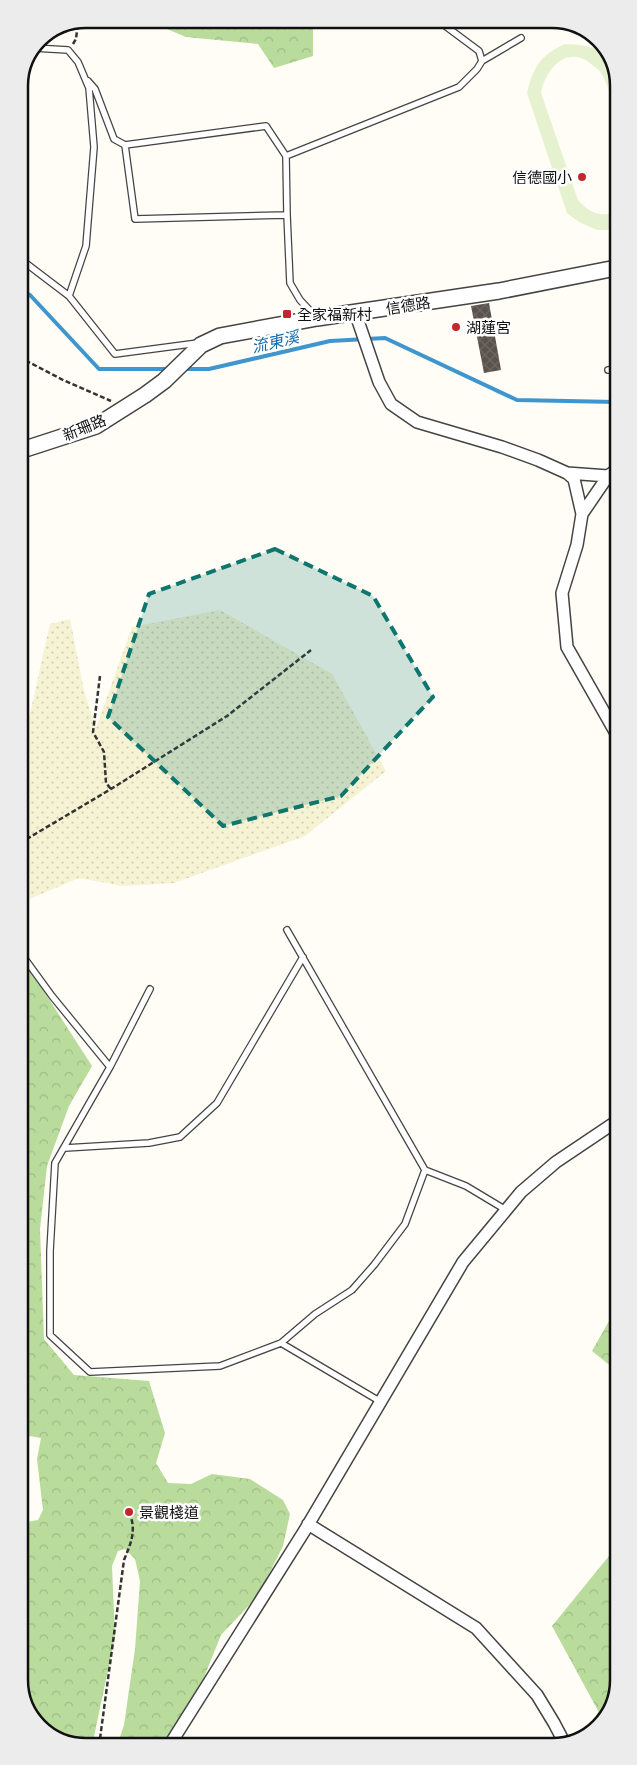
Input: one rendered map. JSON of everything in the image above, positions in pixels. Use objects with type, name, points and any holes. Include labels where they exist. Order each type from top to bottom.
[{"type":"street","name":"信德路","points":[[206,343],[220,336],[317,318],[357,319],[610,269]]},
{"type":"street","points":[[357,319],[379,382],[391,404],[417,422],[502,447],[538,460],[566,473],[574,479],[582,514],[577,545],[562,592],[567,647],[610,723]]},
{"type":"street","name":"新珊路","points":[[28,448],[96,426],[145,396],[206,343]]},
{"type":"street","points":[[566,473],[610,473]]},
{"type":"street","points":[[582,514],[610,476]]},
{"type":"street","points":[[175,1737],[308,1524],[463,1262],[522,1192],[556,1162],[610,1126]]},
{"type":"street","points":[[308,1524],[476,1628],[537,1695],[561,1737]]},
{"type":"lane","points":[[448,28],[479,51],[482,61]]},
{"type":"lane","points":[[286,156],[459,87],[477,69],[482,61],[521,38]]},
{"type":"lane","points":[[42,48],[68,50],[78,62],[89,88],[94,147],[86,246],[69,296]]},
{"type":"lane","points":[[84,77],[95,89],[114,139],[125,145],[266,126],[286,156],[286,215],[290,283],[300,300],[317,318]]},
{"type":"lane","points":[[125,145],[135,219],[286,215]]},
{"type":"lane","points":[[28,265],[69,296],[115,354],[206,343]]},
{"type":"lane","points":[[287,930],[425,1170],[466,1186],[506,1210]]},
{"type":"lane","points":[[65,1148],[149,1143],[180,1137],[217,1103],[302,957]]},
{"type":"lane","points":[[28,963],[52,996],[110,1067]]},
{"type":"lane","points":[[150,989],[110,1067],[55,1163],[50,1251],[50,1335],[90,1372],[220,1366],[282,1343],[315,1314],[352,1290],[374,1265],[405,1224],[425,1170]]},
{"type":"lane","points":[[282,1343],[381,1402]]},
{"type":"path","points":[[68,50],[76,39],[77,28]]},
{"type":"path","points":[[28,362],[63,380],[126,407]]},
{"type":"path","points":[[28,839],[227,716],[311,650]]},
{"type":"path","points":[[100,676],[93,732],[104,752],[106,783],[111,789]]},
{"type":"path","points":[[100,1737],[124,1560],[133,1535],[132,1520],[129,1512]]},
{"type":"highlighted area","points":[[275,549],[373,596],[433,697],[341,796],[223,826],[108,717],[149,594]]},
{"type":"shaded area","points":[[220,610],[332,674],[386,771],[305,836],[174,883],[123,886],[79,878],[28,900],[28,723],[50,624],[70,619],[84,691],[96,728],[132,627]]},
{"type":"green space","points":[[162,27],[313,27],[313,56],[274,68],[258,44],[186,37]]},
{"type":"green space","points":[[565,44],[596,49],[608,71],[610,94],[601,73],[590,63],[581,58],[565,59],[558,63],[547,76],[541,93],[578,200],[595,213],[610,214],[609,230],[597,230],[579,222],[567,213],[527,93],[535,69],[556,48]]},
{"type":"green space","points":[[28,967],[92,1066],[69,1106],[47,1166],[40,1229],[44,1339],[74,1375],[149,1381],[165,1433],[156,1463],[168,1483],[191,1484],[212,1474],[250,1479],[283,1500],[290,1514],[283,1546],[258,1596],[221,1635],[191,1710],[174,1737],[120,1737],[124,1725],[135,1649],[140,1581],[135,1559],[125,1549],[118,1551],[112,1566],[115,1637],[94,1737],[74,1736],[57,1730],[37,1712],[32,1702],[28,1687],[28,1522],[38,1520],[43,1510],[37,1459],[41,1438],[30,1436],[28,1438]]},
{"type":"green space","points":[[610,1319],[610,1366],[592,1351]]},
{"type":"green space","points":[[610,1553],[610,1679],[606,1698],[599,1712],[552,1626]]},
{"type":"building","points":[[489,303],[501,370],[484,373],[471,306]]},
{"type":"waterway","name":"流東溪","points":[[28,294],[99,369],[169,369]]},
{"type":"waterway","name":"流東溪","points":[[184,369],[209,369],[330,341],[385,338],[517,400],[610,402]]},
{"type":"place","name":"信德國小","points":[[582,177]]},
{"type":"place","name":"全家福新村","points":[[287,314]]},
{"type":"place","name":"湖蓮宮","points":[[456,327]]},
{"type":"place","name":"景觀棧道","points":[[129,1512]]}]
